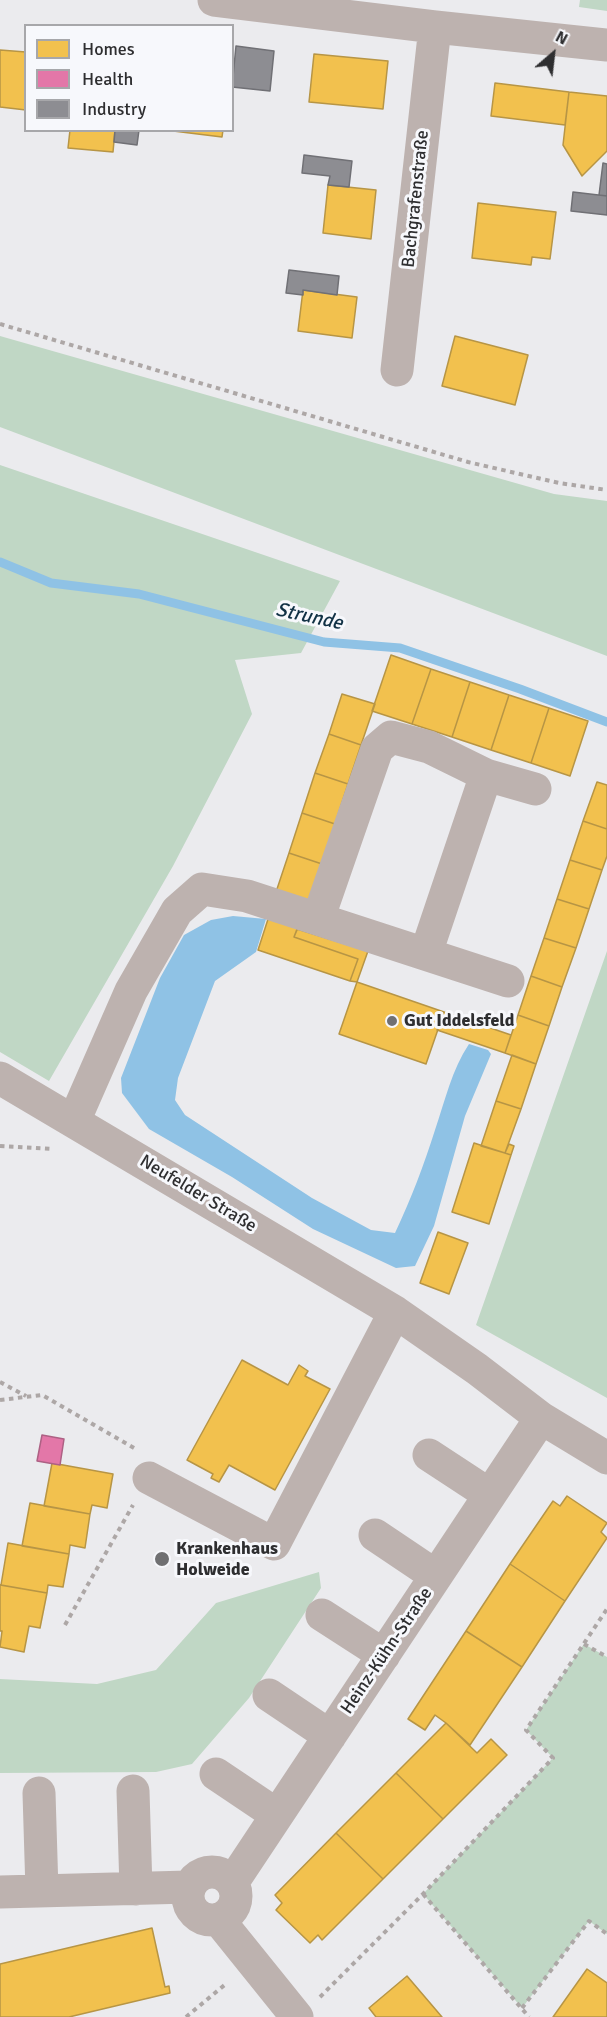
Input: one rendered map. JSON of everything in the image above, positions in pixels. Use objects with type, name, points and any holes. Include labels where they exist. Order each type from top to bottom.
[{"type":"street","points":[[214,0],[607,45]]},
{"type":"street","name":"Bachgrafenstraße","points":[[397,370],[435,27]]},
{"type":"street","points":[[318,919],[376,749],[391,737],[429,747],[486,775],[535,789]]},
{"type":"street","points":[[426,953],[486,775]]},
{"type":"street","points":[[74,1121],[131,991],[177,911],[202,889],[247,896],[508,981]]},
{"type":"street","name":"Neufelder Straße","points":[[0,1078],[395,1312],[477,1369],[541,1418],[607,1458]]},
{"type":"street","points":[[149,1478],[274,1544],[395,1312]]},
{"type":"street","name":"Heinz-Kühn-Straße","points":[[218,1919],[225,1916],[234,1905],[236,1897],[232,1883],[541,1418]]},
{"type":"street","points":[[429,1455],[490,1495]]},
{"type":"street","points":[[375,1535],[436,1576]]},
{"type":"street","points":[[322,1615],[384,1655]]},
{"type":"street","points":[[269,1695],[330,1736]]},
{"type":"street","points":[[216,1774],[278,1815]]},
{"type":"street","points":[[133,1791],[136,1889]]},
{"type":"street","points":[[39,1793],[42,1891]]},
{"type":"street","points":[[232,1883],[222,1874],[209,1872],[197,1876],[189,1887],[188,1902],[196,1915],[218,1919],[297,2017]]},
{"type":"street","points":[[0,1892],[189,1887]]},
{"type":"path","points":[[0,324],[468,462],[559,483],[607,490]]},
{"type":"path","points":[[0,1382],[28,1397]]},
{"type":"path","points":[[0,1400],[42,1395],[151,1458],[149,1478],[65,1624]]},
{"type":"path","points":[[297,2017],[326,1992],[423,1894],[553,1758],[526,1730],[607,1609]]},
{"type":"path","points":[[584,1644],[607,1657]]},
{"type":"path","points":[[423,1894],[529,2017]]},
{"type":"path","points":[[522,2008],[589,1921],[607,1934]]},
{"type":"path","points":[[186,2017],[253,1962]]},
{"type":"green space","points":[[580,0],[607,0],[607,11],[579,7]]},
{"type":"green space","points":[[0,336],[554,494],[607,501],[607,656],[0,427]]},
{"type":"green space","points":[[0,465],[340,581],[301,653],[235,660],[252,714],[173,866],[49,1081],[0,1052]]},
{"type":"green space","points":[[607,951],[607,1398],[476,1325]]},
{"type":"green space","points":[[319,1572],[321,1588],[249,1698],[192,1764],[156,1772],[0,1773],[0,1679],[97,1684],[156,1670],[216,1603]]},
{"type":"green space","points":[[584,1644],[607,1657],[607,1934],[589,1921],[522,2008],[423,1894],[553,1758],[526,1730]]},
{"type":"water","points":[[233,916],[266,919],[256,952],[215,981],[178,1078],[175,1100],[185,1115],[312,1198],[371,1230],[395,1233],[422,1169],[453,1075],[469,1044],[488,1050],[491,1054],[465,1116],[434,1226],[415,1266],[396,1268],[313,1229],[232,1177],[149,1129],[122,1093],[121,1078],[160,978],[184,935],[211,920]]},
{"type":"building: Homes","points":[[0,50],[24,52],[24,110],[0,107]]},
{"type":"building: Homes","points":[[314,54],[388,61],[383,109],[309,102]]},
{"type":"building: Homes","points":[[495,83],[569,92],[565,125],[491,116]]},
{"type":"building: Homes","points":[[569,92],[607,96],[607,151],[582,176],[563,145]]},
{"type":"building: Homes","points":[[70,132],[115,132],[113,152],[68,148]]},
{"type":"building: Homes","points":[[181,132],[223,132],[222,137]]},
{"type":"building: Homes","points":[[328,185],[376,190],[371,239],[323,233]]},
{"type":"building: Homes","points":[[478,203],[556,212],[550,259],[532,257],[531,265],[472,258]]},
{"type":"building: Homes","points":[[303,290],[357,297],[352,338],[298,331]]},
{"type":"building: Homes","points":[[455,336],[528,355],[515,405],[442,386]]},
{"type":"building: Homes","points":[[391,655],[431,669],[412,724],[372,711]]},
{"type":"building: Homes","points":[[431,669],[470,682],[452,737],[412,724]]},
{"type":"building: Homes","points":[[470,682],[509,695],[491,750],[452,737]]},
{"type":"building: Homes","points":[[342,694],[375,704],[361,745],[329,734]]},
{"type":"building: Homes","points":[[509,695],[549,708],[531,763],[491,750]]},
{"type":"building: Homes","points":[[549,708],[588,721],[570,776],[531,763]]},
{"type":"building: Homes","points":[[329,734],[361,745],[348,784],[315,773]]},
{"type":"building: Homes","points":[[315,773],[348,784],[335,824],[302,813]]},
{"type":"building: Homes","points":[[597,782],[607,785],[607,829],[583,821]]},
{"type":"building: Homes","points":[[302,813],[335,824],[322,864],[289,853]]},
{"type":"building: Homes","points":[[583,821],[607,829],[607,856],[602,870],[570,860]]},
{"type":"building: Homes","points":[[289,853],[322,864],[308,903],[276,892]]},
{"type":"building: Homes","points":[[570,860],[602,870],[589,909],[557,899]]},
{"type":"building: Homes","points":[[557,899],[589,909],[576,948],[544,938]]},
{"type":"building: Homes","points":[[270,913],[300,923],[294,937],[358,959],[350,981],[258,950]]},
{"type":"building: Homes","points":[[297,929],[368,951],[357,982],[350,981],[358,959],[294,937]]},
{"type":"building: Homes","points":[[544,938],[576,948],[562,987],[531,976]]},
{"type":"building: Homes","points":[[531,976],[562,987],[549,1026],[518,1015]]},
{"type":"building: Homes","name":"Gut Iddelsfeld","points":[[357,982],[444,1012],[426,1064],[339,1034]]},
{"type":"building: Homes","points":[[444,1012],[511,1035],[505,1053],[437,1030]]},
{"type":"building: Homes","points":[[518,1015],[549,1026],[536,1064],[505,1053]]},
{"type":"building: Homes","points":[[512,1055],[536,1064],[521,1109],[496,1101]]},
{"type":"building: Homes","points":[[496,1101],[521,1109],[505,1153],[481,1146]]},
{"type":"building: Homes","points":[[474,1143],[511,1155],[489,1224],[452,1212]]},
{"type":"building: Homes","points":[[509,1144],[514,1146],[511,1155],[505,1153]]},
{"type":"building: Homes","points":[[438,1232],[468,1243],[449,1294],[420,1283]]},
{"type":"building: Homes","points":[[242,1360],[288,1385],[299,1365],[308,1371],[305,1376],[330,1389],[275,1490],[229,1465],[219,1482],[211,1478],[213,1474],[187,1460]]},
{"type":"building: Homes","points":[[52,1463],[113,1474],[107,1508],[92,1505],[90,1514],[44,1506]]},
{"type":"building: Homes","points":[[567,1496],[607,1523],[601,1532],[607,1538],[565,1601],[510,1564],[553,1501],[560,1506]]},
{"type":"building: Homes","points":[[30,1503],[90,1514],[85,1548],[70,1545],[69,1554],[22,1546]]},
{"type":"building: Homes","points":[[8,1543],[69,1554],[63,1587],[48,1585],[47,1593],[1,1585]]},
{"type":"building: Homes","points":[[510,1564],[565,1601],[522,1667],[466,1631]]},
{"type":"building: Homes","points":[[0,1585],[47,1593],[40,1628],[29,1626],[24,1652],[0,1647],[2,1631],[0,1631]]},
{"type":"building: Homes","points":[[466,1631],[522,1667],[470,1745],[435,1715],[425,1730],[408,1719]]},
{"type":"building: Homes","points":[[446,1723],[477,1753],[491,1739],[507,1755],[443,1819],[396,1773]]},
{"type":"building: Homes","points":[[396,1773],[443,1819],[383,1879],[336,1833]]},
{"type":"building: Homes","points":[[336,1833],[383,1879],[322,1940],[318,1935],[310,1943],[276,1910],[282,1903],[275,1895]]},
{"type":"building: Homes","points":[[152,1928],[165,1987],[169,1986],[170,1993],[69,2017],[0,2017],[0,1964]]},
{"type":"building: Homes","points":[[587,1969],[607,1983],[607,2017],[553,2017]]},
{"type":"building: Homes","points":[[407,1976],[442,2017],[376,2017],[369,2008]]},
{"type":"building: Health","points":[[42,1435],[64,1439],[60,1465],[37,1461]]},
{"type":"building: Industry","points":[[236,46],[274,51],[270,91],[234,87]]},
{"type":"building: Industry","points":[[115,132],[139,132],[137,145],[114,142]]},
{"type":"building: Industry","points":[[304,155],[352,161],[349,187],[328,185],[330,176],[302,173]]},
{"type":"building: Industry","points":[[603,163],[607,164],[607,196],[599,195]]},
{"type":"building: Industry","points":[[573,192],[607,196],[607,215],[571,211]]},
{"type":"building: Industry","points":[[289,270],[339,276],[337,295],[303,290],[303,295],[286,293]]},
{"type":"waterway","name":"Strunde","points":[[0,562],[51,583],[139,594],[324,642],[400,648],[607,722]]},
{"type":"place","name":"Gut Iddelsfeld","points":[[392,1021]]},
{"type":"place","name":"Krankenhaus Holweide","points":[[162,1559]]}]
